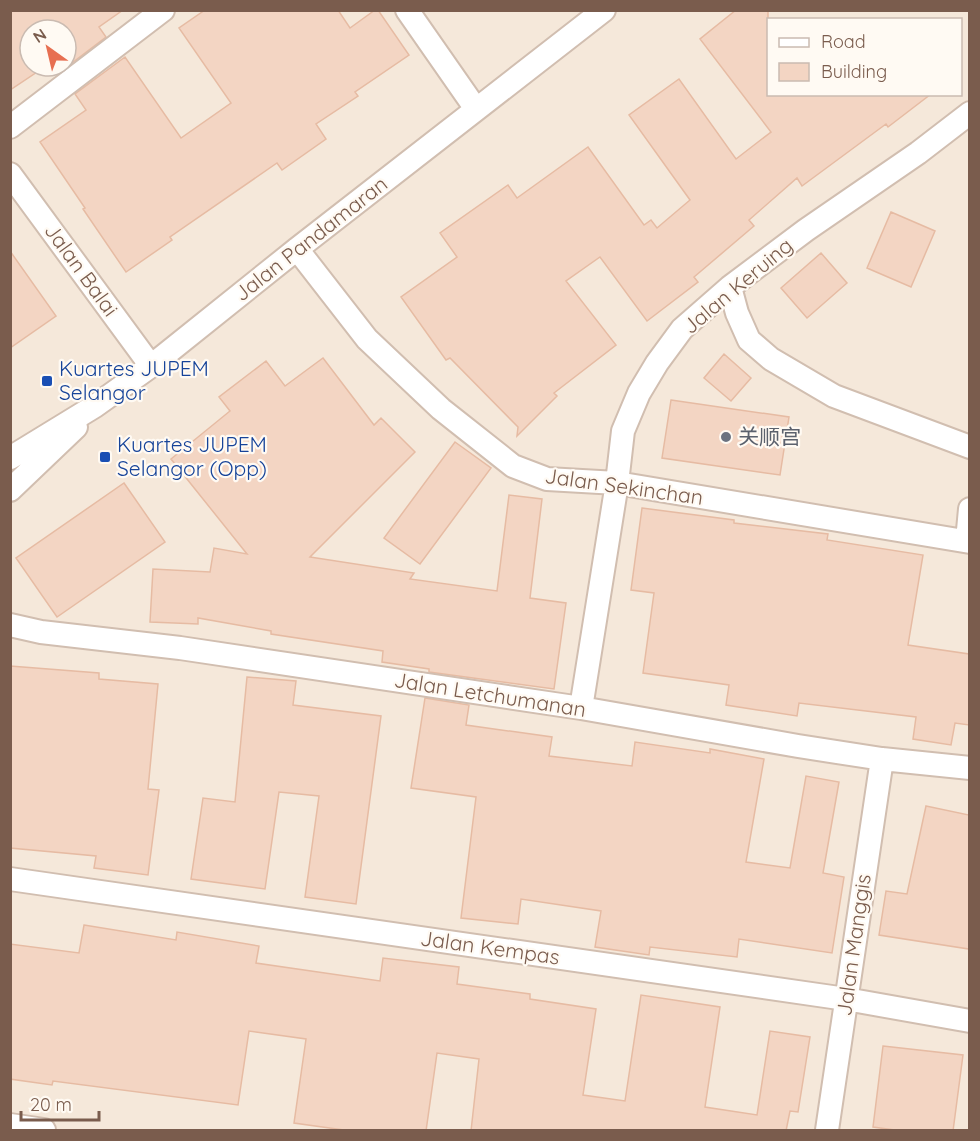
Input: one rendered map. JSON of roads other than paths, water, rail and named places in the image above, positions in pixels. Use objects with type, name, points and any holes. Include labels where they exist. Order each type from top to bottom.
[{"type":"street","points":[[10,127],[163,10]]},
{"type":"street","points":[[406,10],[476,109]]},
{"type":"street","name":"Jalan Pandamaran","points":[[10,458],[95,406],[152,366],[297,249],[604,10]]},
{"type":"street","name":"Jalan Keruing","points":[[581,708],[617,483],[623,431],[639,393],[657,363],[682,329],[730,287],[806,230],[918,153],[969,113]]},
{"type":"street","name":"Jalan Balai","points":[[10,174],[152,366]]},
{"type":"street","name":"Jalan Sekinchan","points":[[297,249],[367,339],[441,409],[513,466],[547,479],[617,483],[968,542]]},
{"type":"street","points":[[730,287],[737,313],[750,340],[771,359],[834,396],[969,447]]},
{"type":"street","points":[[10,490],[55,449],[95,406]]},
{"type":"street","points":[[968,542],[969,508]]},
{"type":"street","name":"Jalan Letchumanan","points":[[10,625],[41,632],[180,648],[581,708],[798,747],[969,768]]},
{"type":"street","name":"Jalan Manggis","points":[[827,1131],[882,759]]},
{"type":"street","name":"Jalan Kempas","points":[[10,879],[846,999],[969,1021]]},
{"type":"street","points":[[10,1125],[44,1131]]},
{"type":"place","name":"Kuartes JUPEM Selangor","points":[[47,381]]},
{"type":"place","name":"关顺宫","points":[[726,437]]},
{"type":"place","name":"Kuartes JUPEM Selangor (Opp)","points":[[105,457]]}]
